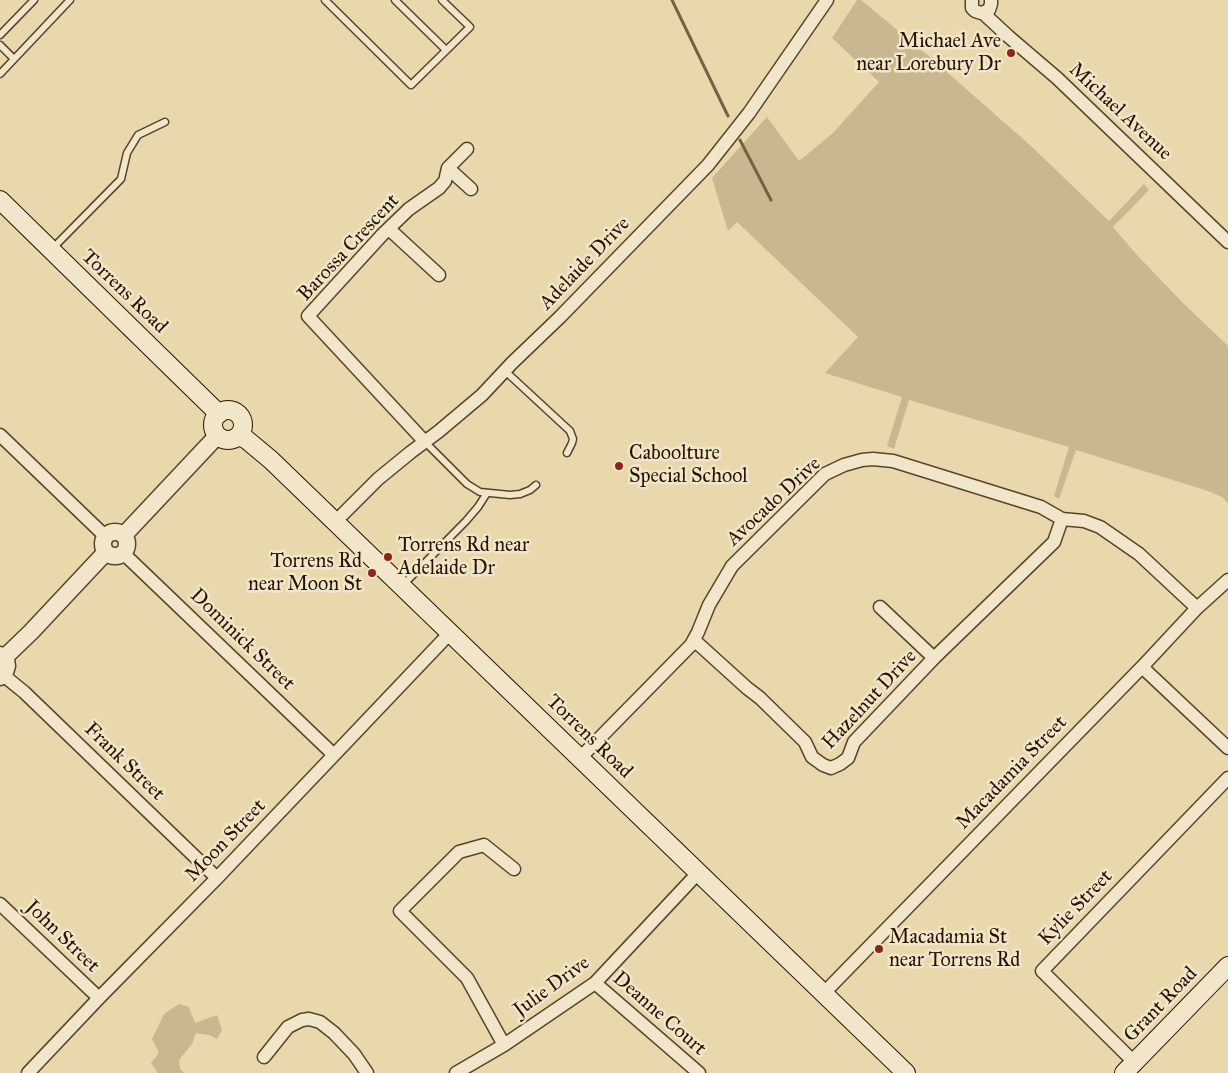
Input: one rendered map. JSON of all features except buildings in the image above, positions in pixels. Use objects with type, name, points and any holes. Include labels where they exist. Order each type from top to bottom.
[{"type":"main road","name":"Torrens Road","points":[[0,200],[219,414]]},
{"type":"main road","points":[[228,410],[240,417],[243,426],[239,435],[231,440],[217,436],[213,427],[215,417],[219,414],[228,410]]},
{"type":"main road","name":"Torrens Road","points":[[239,435],[271,460],[906,1073]]},
{"type":"main road","name":"Grant Road","points":[[1129,1068],[1228,966]]},
{"type":"street","name":"Adelaide Drive","points":[[335,522],[378,479],[482,394],[535,339],[560,317],[719,152],[749,113],[827,0]]},
{"type":"street","name":"Michael Avenue","points":[[972,0],[971,4],[974,9],[979,13],[983,13],[1064,85],[1228,242]]},
{"type":"street","points":[[983,13],[990,8],[991,0]]},
{"type":"street","name":"Barossa Crescent","points":[[425,442],[308,316],[409,209],[439,188],[445,181],[448,168],[467,149]]},
{"type":"street","points":[[448,168],[471,189]]},
{"type":"street","points":[[389,229],[439,275]]},
{"type":"street","points":[[0,435],[106,536]]},
{"type":"street","points":[[124,535],[217,436]]},
{"type":"street","name":"Avocado Drive","points":[[580,758],[694,640],[709,605],[732,566],[825,474],[862,460],[873,459],[893,462],[1041,507],[1062,519],[1084,521],[1100,527],[1139,554],[1197,608]]},
{"type":"street","name":"Hazelnut Drive","points":[[694,640],[760,698],[805,742],[812,757],[822,765],[831,768],[848,758],[854,742],[934,658],[1054,542],[1062,519]]},
{"type":"street","points":[[114,531],[124,535],[128,544],[126,550],[116,556],[106,552],[103,545],[106,536],[114,531]]},
{"type":"street","points":[[2,676],[7,666],[6,660],[2,656],[31,632],[106,552]]},
{"type":"street","name":"Dominick Street","points":[[123,553],[334,755]]},
{"type":"street","name":"Macadamia Street","points":[[824,993],[1142,668],[1197,608],[1228,580]]},
{"type":"street","points":[[880,607],[934,658]]},
{"type":"street","name":"Moon Street","points":[[28,1073],[450,633]]},
{"type":"street","points":[[1142,668],[1228,748]]},
{"type":"street","name":"Frank Street","points":[[2,676],[24,692],[217,878]]},
{"type":"street","name":"Kylie Street","points":[[1129,1068],[1042,971],[1228,778]]},
{"type":"street","points":[[504,1045],[467,978],[400,911],[459,852],[484,845],[514,869]]},
{"type":"street","name":"Julie Drive","points":[[456,1073],[504,1045],[595,983],[698,873]]},
{"type":"street","name":"John Street","points":[[0,904],[99,998]]},
{"type":"street","name":"Deanne Court","points":[[595,983],[699,1073]]},
{"type":"street","points":[[264,1057],[288,1026],[308,1018],[320,1022],[334,1033],[354,1054],[367,1073]]},
{"type":"lane","points":[[0,35],[34,0]]},
{"type":"lane","points":[[0,74],[70,0]]},
{"type":"lane","points":[[325,0],[411,85],[470,27],[442,0]]},
{"type":"lane","points":[[395,0],[446,50]]},
{"type":"lane","points":[[0,45],[14,59]]},
{"type":"lane","points":[[51,250],[121,179],[127,153],[138,135],[165,122]]},
{"type":"lane","points":[[504,370],[570,431],[573,439],[567,453]]},
{"type":"lane","points":[[425,442],[467,484],[480,492],[520,494],[536,485]]},
{"type":"lane","points":[[402,586],[466,521],[487,493]]},
{"type":"shaded area","points":[[857,0],[861,0],[931,58],[1031,146],[1109,221],[1144,184],[1149,190],[1113,227],[1183,303],[1228,346],[1228,503],[1222,497],[1208,491],[1076,450],[1059,499],[1054,496],[1069,447],[909,400],[894,449],[887,446],[902,397],[825,373],[858,337],[737,222],[728,231],[712,178],[767,117],[799,161],[833,133],[879,82],[832,38]]},
{"type":"shaded area","points":[[179,1004],[189,1007],[195,1023],[217,1015],[222,1030],[217,1039],[209,1035],[196,1033],[192,1044],[179,1060],[180,1069],[184,1073],[158,1073],[151,1063],[159,1053],[152,1039],[164,1014]]},
{"type":"waterway","points":[[672,0],[728,116]]},
{"type":"waterway","points":[[740,140],[771,200]]},
{"type":"place","name":"Michael Ave near Lorebury Dr","points":[[1011,53]]},
{"type":"place","name":"Caboolture Special School","points":[[619,466]]},
{"type":"place","name":"Torrens Rd near Adelaide Dr","points":[[388,557]]},
{"type":"place","name":"Torrens Rd near Moon St","points":[[372,573]]},
{"type":"place","name":"Macadamia St near Torrens Rd","points":[[879,949]]}]
